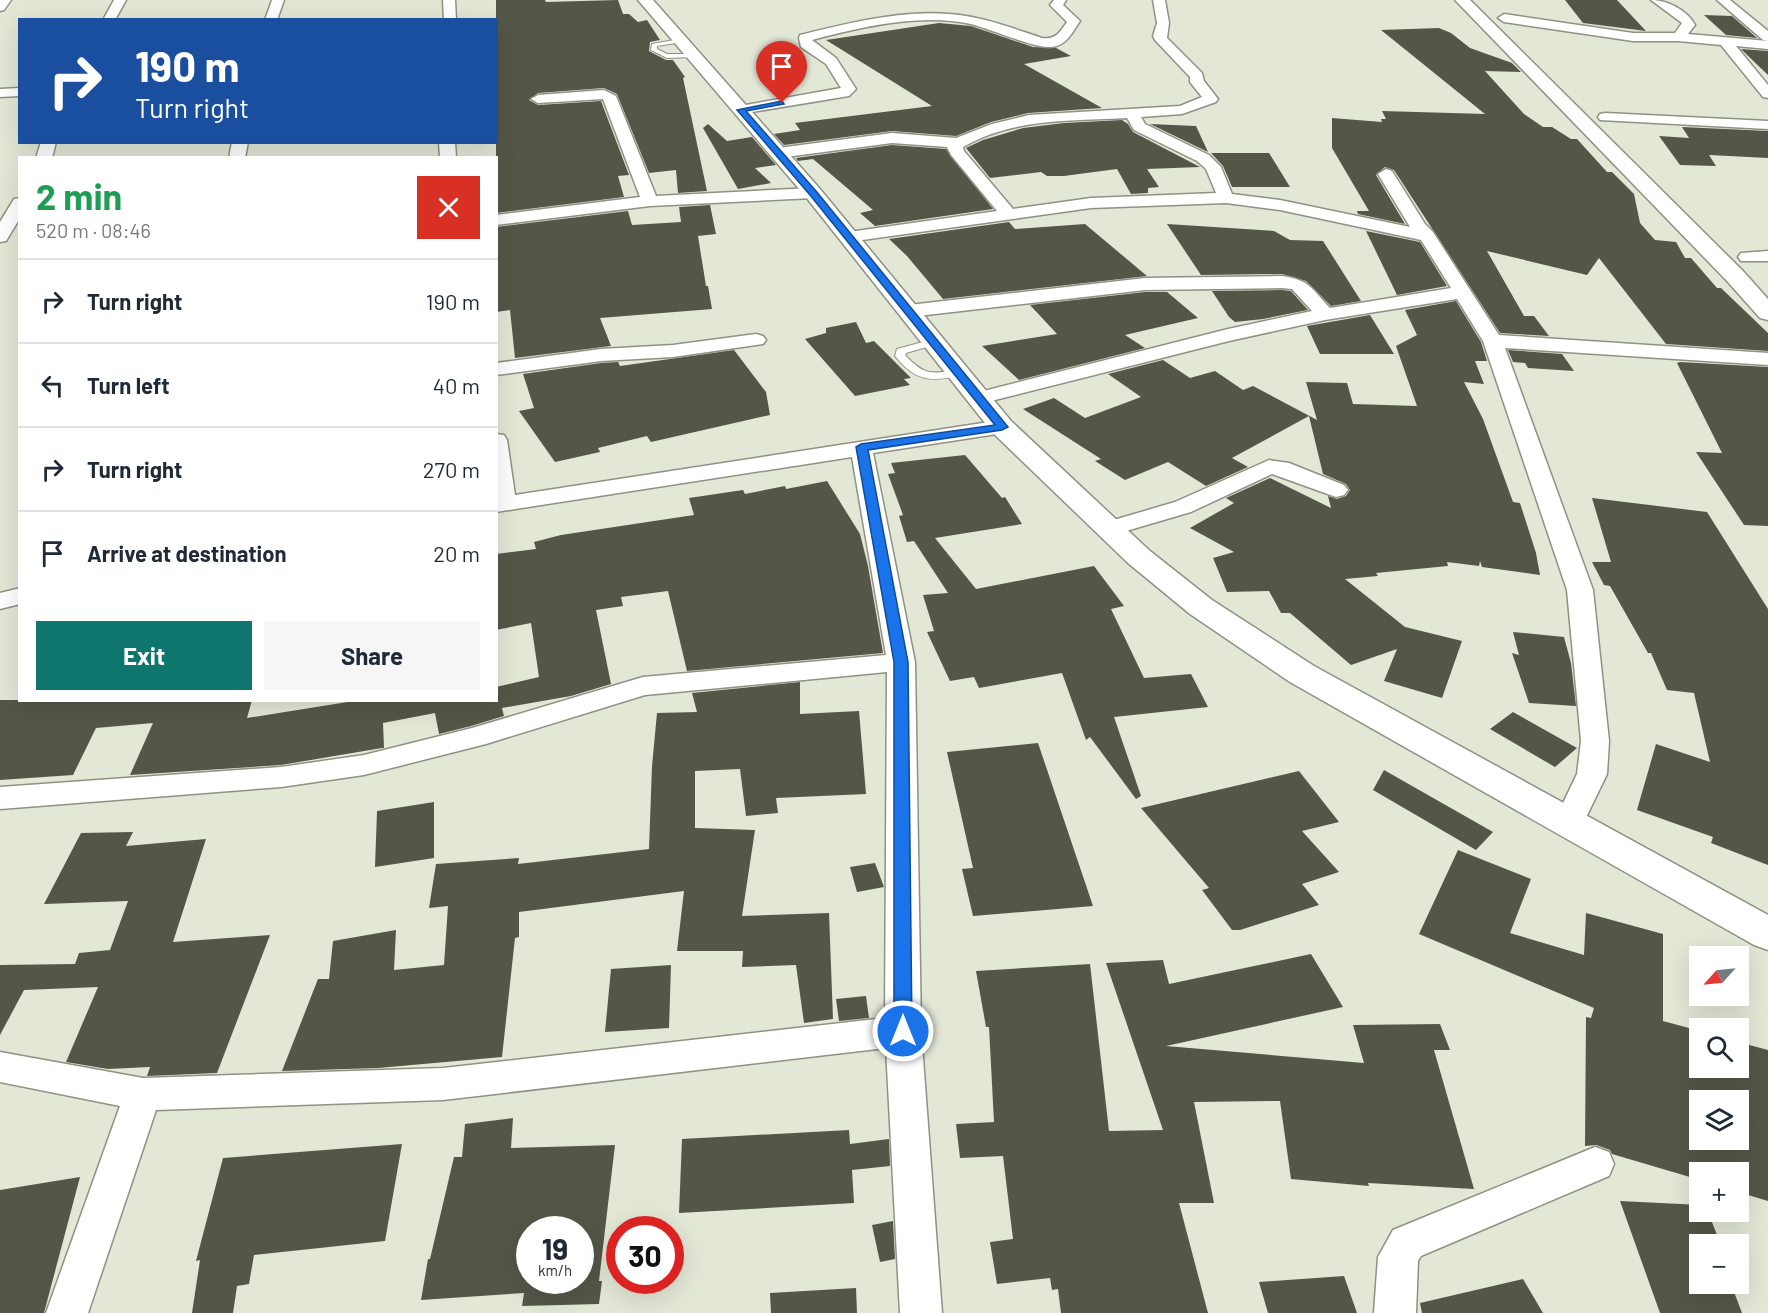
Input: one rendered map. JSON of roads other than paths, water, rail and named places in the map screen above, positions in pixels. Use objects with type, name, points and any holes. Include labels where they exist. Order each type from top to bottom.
[{"type":"main road","points":[[645,0],[813,193],[1002,427],[1139,557],[1202,607],[1302,674],[1768,934]]},
{"type":"main road","points":[[1462,0],[1735,276],[1768,313]]},
{"type":"main road","points":[[1486,0],[1538,51]]},
{"type":"main road","points":[[1588,101],[1622,134]]},
{"type":"main road","points":[[1730,240],[1747,257],[1765,265]]},
{"type":"main road","points":[[1735,276],[1765,265]]},
{"type":"street","points":[[0,8],[5,0]]},
{"type":"street","points":[[110,18],[120,0]]},
{"type":"street","points":[[272,18],[278,0]]},
{"type":"street","points":[[449,0],[450,18]]},
{"type":"street","points":[[740,110],[844,93],[849,89],[831,61],[806,44],[805,38],[827,32],[940,17],[968,20],[1039,41],[1056,42],[1062,39],[1074,21],[1056,5],[1060,0]]},
{"type":"street","points":[[778,153],[892,138],[958,143],[997,127],[1029,119],[1182,110],[1211,99],[1197,82],[1197,76],[1161,40],[1159,36],[1163,23],[1159,0]]},
{"type":"street","points":[[1657,0],[1688,21],[1689,25],[1678,37]]},
{"type":"street","points":[[1723,0],[1768,37]]},
{"type":"street","points":[[1504,18],[1633,37],[1678,37],[1768,45]]},
{"type":"street","points":[[1725,41],[1768,94]]},
{"type":"street","points":[[0,93],[18,92]]},
{"type":"street","points":[[538,99],[604,94],[609,96],[650,201]]},
{"type":"street","points":[[1132,113],[1139,127],[1203,158],[1213,167],[1226,198]]},
{"type":"street","points":[[1605,117],[1768,125]]},
{"type":"street","points":[[958,143],[955,147],[956,152],[1008,214]]},
{"type":"street","points":[[1386,174],[1464,292],[1493,341],[1580,590],[1595,741],[1592,774],[1568,824]]},
{"type":"street","points":[[498,220],[650,201],[813,193]]},
{"type":"street","points":[[848,237],[1125,200],[1226,198],[1280,205],[1393,228],[1422,231]]},
{"type":"street","points":[[0,237],[18,206]]},
{"type":"street","points":[[909,311],[1145,284],[1282,282],[1298,284],[1325,314]]},
{"type":"street","points":[[978,398],[1228,335],[1325,314],[1464,292]]},
{"type":"street","points":[[498,369],[601,355],[673,351],[756,340]]},
{"type":"street","points":[[1493,341],[1768,359]]},
{"type":"street","points":[[498,472],[500,504],[1002,427]]},
{"type":"street","points":[[861,447],[901,662],[903,1031],[921,1313]]},
{"type":"street","points":[[1109,529],[1183,507],[1269,467],[1281,468],[1336,490]]},
{"type":"street","points":[[0,601],[18,596]]},
{"type":"street","points":[[0,798],[281,777],[364,765],[476,737],[643,686],[901,662]]},
{"type":"street","points":[[0,1066],[143,1094],[443,1084],[903,1031]]},
{"type":"street","points":[[67,1313],[143,1094]]},
{"type":"street","points":[[1395,1313],[1398,1257],[1407,1243],[1595,1164]]}]
